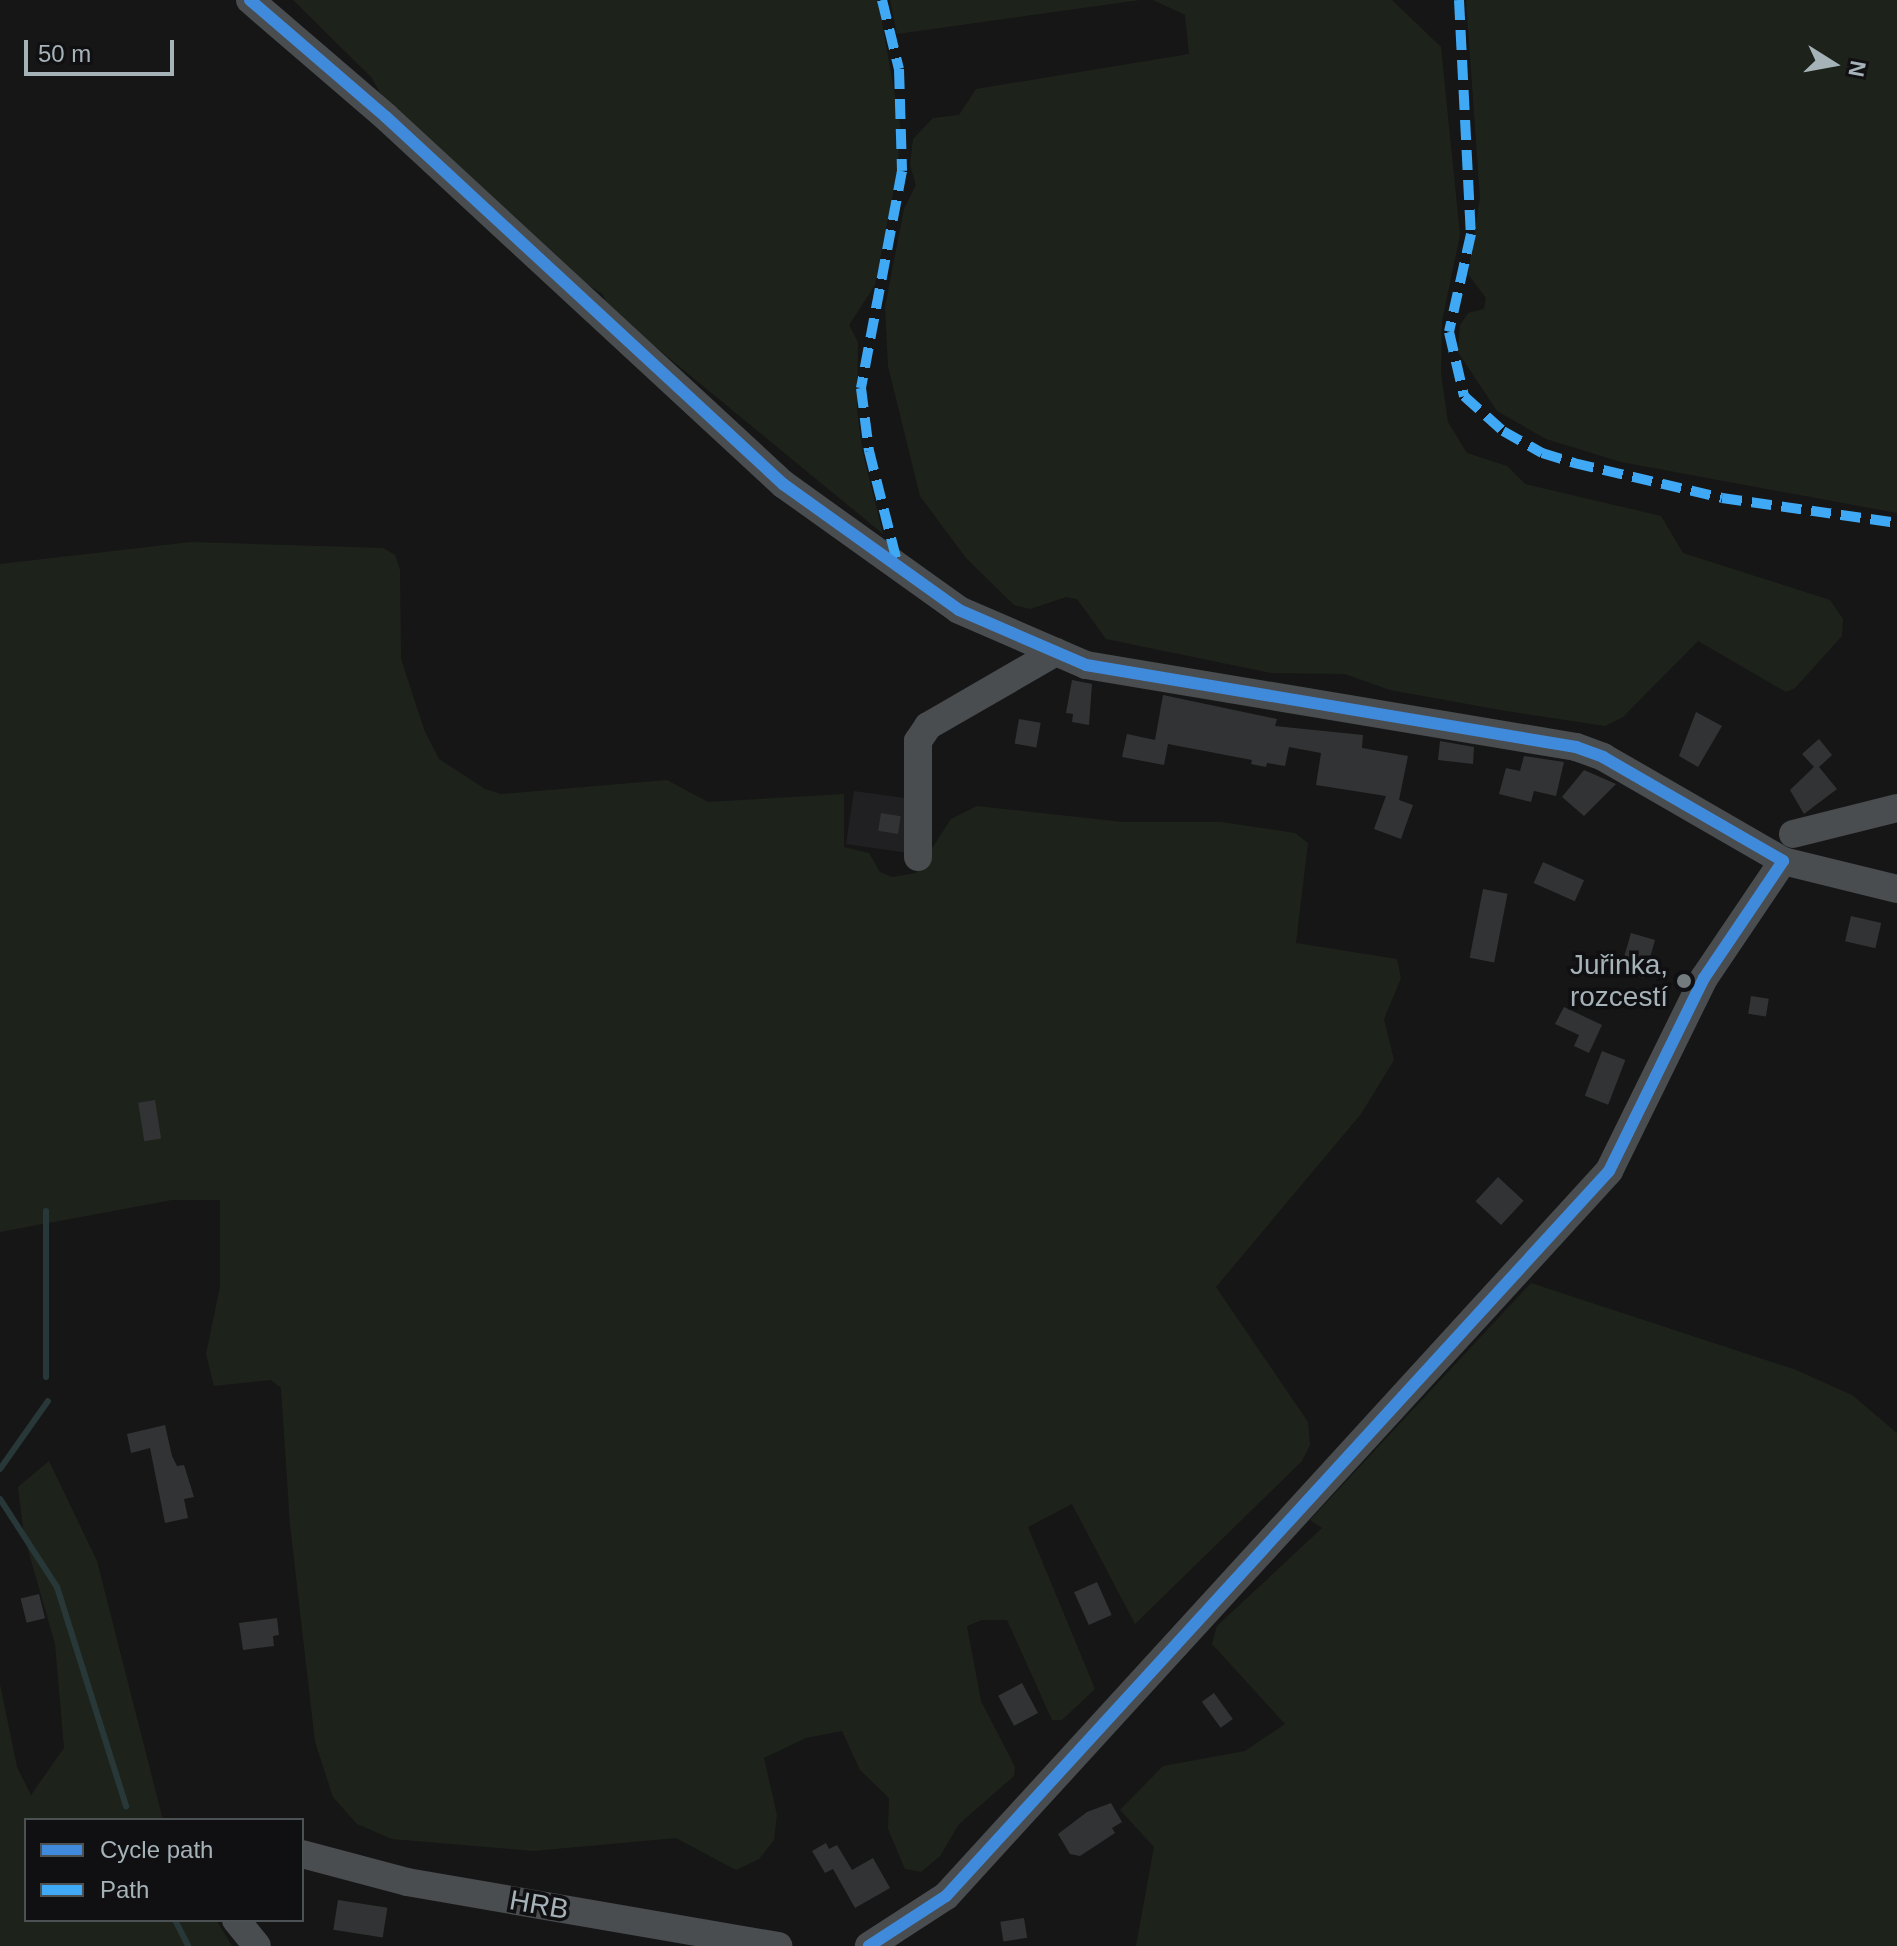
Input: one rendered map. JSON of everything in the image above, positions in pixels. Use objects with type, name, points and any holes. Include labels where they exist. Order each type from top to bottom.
[{"type":"street","points":[[250,0],[386,117],[783,484],[959,610],[1086,665],[1576,747],[1603,757],[1783,861],[1897,889]]},
{"type":"street","points":[[918,857],[918,741],[928,726],[1056,652]]},
{"type":"street","points":[[1793,834],[1897,808]]},
{"type":"street","points":[[869,1946],[946,1896],[1609,1171],[1704,978],[1783,861]]},
{"type":"street","name":"HRB","points":[[304,1855],[407,1882],[779,1946]]},
{"type":"street","points":[[238,1922],[257,1946]]},
{"type":"shaded area","points":[[293,0],[878,0],[900,124],[898,168],[875,285],[849,325],[858,342],[857,411],[863,454],[883,534],[607,307],[603,294],[578,279],[381,95],[372,78]]},
{"type":"shaded area","points":[[890,0],[1140,0],[897,34]]},
{"type":"shaded area","points":[[1153,0],[1392,0],[1441,47],[1460,235],[1442,321],[1441,374],[1448,422],[1467,453],[1507,466],[1525,484],[1661,516],[1683,553],[1830,600],[1843,619],[1842,636],[1795,688],[1786,692],[1698,641],[1623,717],[1605,726],[1506,711],[1390,690],[1345,674],[1271,673],[1106,639],[1077,599],[1066,597],[1030,609],[1014,605],[966,558],[920,496],[888,366],[885,307],[904,209],[916,185],[910,165],[913,139],[933,118],[959,115],[976,89],[1189,54],[1185,15]]},
{"type":"shaded area","points":[[1466,0],[1897,0],[1897,513],[1621,462],[1546,439],[1497,411],[1458,352],[1460,325],[1468,313],[1484,309],[1486,298],[1468,274],[1480,198]]},
{"type":"shaded area","points":[[191,542],[383,548],[395,555],[400,570],[401,659],[425,732],[439,759],[485,789],[501,794],[667,780],[708,802],[844,794],[844,847],[869,853],[880,872],[892,877],[916,873],[951,819],[977,806],[1123,822],[1221,822],[1295,833],[1308,843],[1296,943],[1397,959],[1401,978],[1384,1019],[1394,1060],[1361,1114],[1216,1287],[1308,1422],[1310,1445],[1302,1461],[1135,1624],[1072,1504],[1028,1527],[1095,1689],[1062,1720],[1052,1720],[1007,1620],[982,1620],[967,1626],[981,1701],[1015,1767],[1014,1776],[959,1824],[940,1856],[921,1872],[905,1869],[888,1829],[889,1798],[860,1770],[842,1731],[806,1738],[764,1758],[777,1815],[774,1840],[759,1859],[736,1870],[676,1838],[533,1851],[392,1839],[357,1824],[333,1797],[315,1742],[290,1525],[281,1388],[271,1380],[214,1386],[206,1354],[220,1287],[220,1200],[172,1200],[0,1232],[0,564]]},
{"type":"shaded area","points":[[854,791],[912,799],[915,854],[846,844]]},
{"type":"shaded area","points":[[1531,1283],[1796,1370],[1852,1395],[1897,1433],[1897,1946],[1136,1946],[1154,1847],[1120,1810],[1163,1766],[1245,1751],[1285,1724],[1212,1644],[1217,1626],[1322,1528],[1310,1520]]},
{"type":"shaded area","points":[[49,1461],[97,1561],[162,1818],[24,1818],[24,1922],[217,1922],[232,1946],[0,1946],[0,1684],[17,1767],[31,1795],[64,1748],[55,1644],[24,1536],[18,1487]]},
{"type":"building","points":[[1072,680],[1092,684],[1089,725],[1072,722],[1073,714],[1066,713]]},
{"type":"building","points":[[1163,695],[1277,719],[1275,726],[1363,735],[1362,748],[1408,756],[1399,800],[1413,805],[1401,839],[1374,829],[1386,796],[1316,785],[1321,753],[1289,747],[1285,766],[1267,763],[1266,767],[1251,764],[1252,760],[1168,744],[1164,765],[1122,757],[1127,734],[1155,740]]},
{"type":"building","points":[[1696,712],[1722,726],[1698,767],[1679,756]]},
{"type":"building","points":[[1019,719],[1041,723],[1036,747],[1015,744]]},
{"type":"building","points":[[1819,739],[1832,755],[1819,767],[1837,789],[1804,814],[1790,790],[1814,767],[1802,754]]},
{"type":"building","points":[[1440,741],[1474,747],[1473,764],[1438,760]]},
{"type":"building","points":[[1524,756],[1564,762],[1556,796],[1534,791],[1531,802],[1499,794],[1506,768],[1520,771]]},
{"type":"building","points":[[1584,770],[1616,784],[1584,816],[1562,797]]},
{"type":"building","points":[[881,813],[901,816],[898,834],[878,831]]},
{"type":"building","points":[[1543,862],[1584,880],[1575,901],[1534,883]]},
{"type":"building","points":[[1483,889],[1508,894],[1494,962],[1470,958]]},
{"type":"building","points":[[1851,916],[1881,923],[1875,948],[1845,941]]},
{"type":"building","points":[[1631,933],[1655,940],[1644,978],[1620,971]]},
{"type":"building","points":[[1751,996],[1769,999],[1766,1017],[1748,1014]]},
{"type":"building","points":[[1564,1007],[1602,1025],[1589,1053],[1574,1046],[1579,1035],[1555,1024]]},
{"type":"building","points":[[1602,1051],[1625,1060],[1608,1105],[1585,1096]]},
{"type":"building","points":[[155,1100],[161,1139],[144,1141],[138,1103]]},
{"type":"building","points":[[1498,1177],[1524,1201],[1501,1225],[1475,1201]]},
{"type":"building","points":[[165,1425],[172,1456],[177,1466],[184,1465],[194,1497],[184,1499],[188,1518],[165,1523],[150,1448],[131,1453],[127,1434]]},
{"type":"building","points":[[1097,1582],[1112,1615],[1089,1625],[1074,1592]]},
{"type":"building","points":[[39,1594],[45,1618],[27,1623],[21,1599]]},
{"type":"building","points":[[277,1618],[279,1635],[273,1636],[274,1646],[243,1650],[239,1623]]},
{"type":"building","points":[[1022,1683],[1038,1713],[1014,1726],[998,1696]]},
{"type":"building","points":[[1214,1693],[1233,1719],[1221,1728],[1202,1702]]},
{"type":"building","points":[[1111,1803],[1122,1822],[1112,1828],[1115,1833],[1080,1856],[1070,1854],[1058,1834],[1087,1812]]},
{"type":"building","points":[[826,1843],[829,1849],[837,1845],[852,1870],[873,1858],[890,1888],[855,1908],[833,1869],[825,1873],[812,1851]]},
{"type":"building","points":[[338,1900],[387,1908],[383,1937],[333,1930]]},
{"type":"building","points":[[1024,1918],[1027,1938],[1003,1942],[1000,1922]]},
{"type":"waterway","points":[[46,1211],[46,1377]]},
{"type":"waterway","points":[[0,1469],[48,1401]]},
{"type":"waterway","points":[[0,1499],[57,1587],[126,1806]]},
{"type":"waterway","points":[[176,1922],[188,1946]]},
{"type":"marked path","points":[[882,0],[899,69],[902,171],[861,388],[869,451],[898,566]]},
{"type":"marked path","points":[[1459,0],[1471,234],[1449,332],[1464,396],[1503,431],[1542,453],[1574,463],[1722,498],[1897,523]]},
{"type":"cycle path","points":[[250,0],[386,117],[783,484],[959,610],[1086,665],[1576,747],[1603,757],[1783,861],[1704,978],[1609,1171],[946,1896],[869,1946]]},
{"type":"place","name":"Juřinka, rozcestí","points":[[1684,981]]}]
